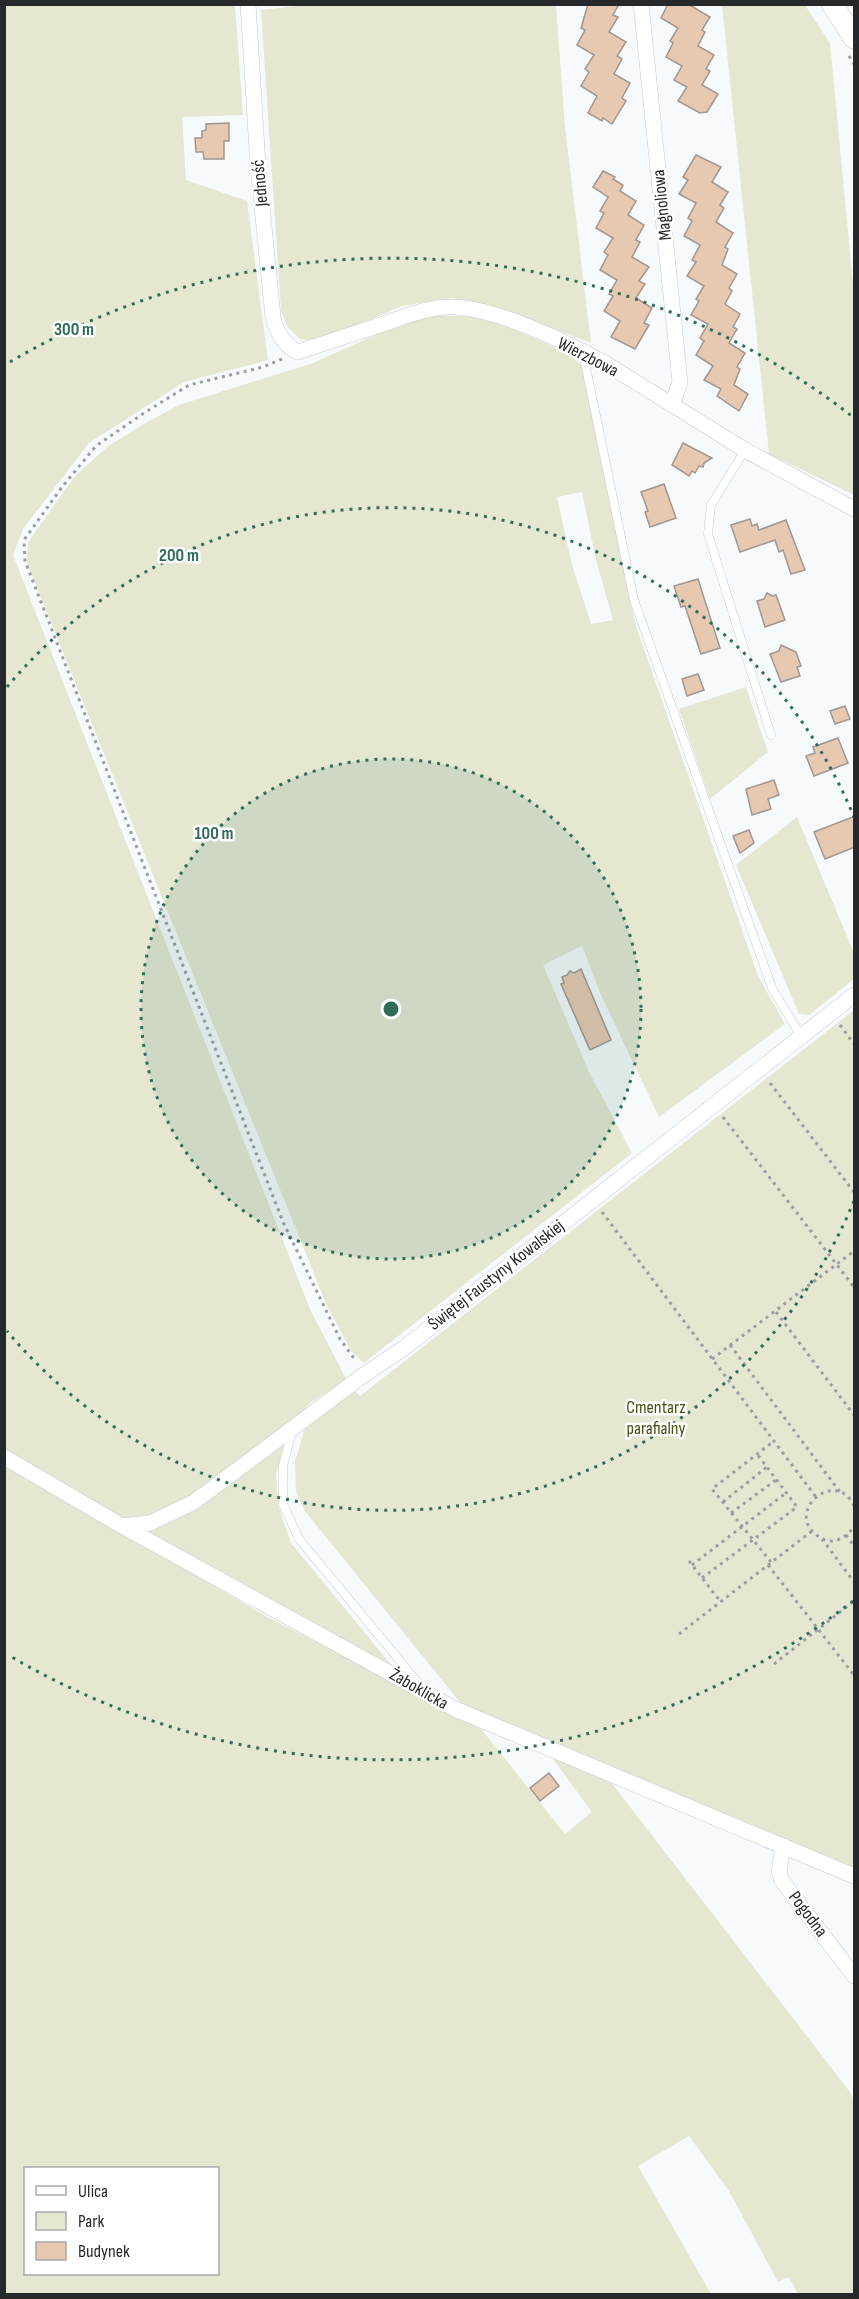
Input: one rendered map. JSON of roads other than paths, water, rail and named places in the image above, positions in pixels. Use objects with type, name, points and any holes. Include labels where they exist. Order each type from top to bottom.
[{"type":"main road","points":[[832,4],[855,38]]},
{"type":"street","name":"Jedność","points":[[248,4],[258,166],[273,317],[279,334],[291,349],[298,352]]},
{"type":"street","name":"Magnoliowa","points":[[641,4],[680,382],[672,405]]},
{"type":"street","name":"Wierzbowa","points":[[298,352],[416,313],[446,307],[467,308],[498,315],[583,351],[745,450],[855,509]]},
{"type":"street","name":"Świętej Faustyny Kowalskiej","points":[[122,1526],[150,1523],[194,1502],[365,1374],[404,1348],[855,995]]},
{"type":"street","name":"Żaboklicka","points":[[4,1457],[122,1526],[455,1709],[855,1876]]},
{"type":"street","name":"Pogodna","points":[[783,1846],[779,1872],[782,1881],[855,1976]]},
{"type":"lane","points":[[583,351],[637,609],[772,988],[802,1038]]},
{"type":"lane","points":[[745,450],[711,505],[708,534],[771,735]]},
{"type":"lane","points":[[293,1428],[283,1466],[283,1504],[299,1539],[425,1691]]},
{"type":"park label","name":"Cmentarz parafialny","points":[[656,1417]]}]
